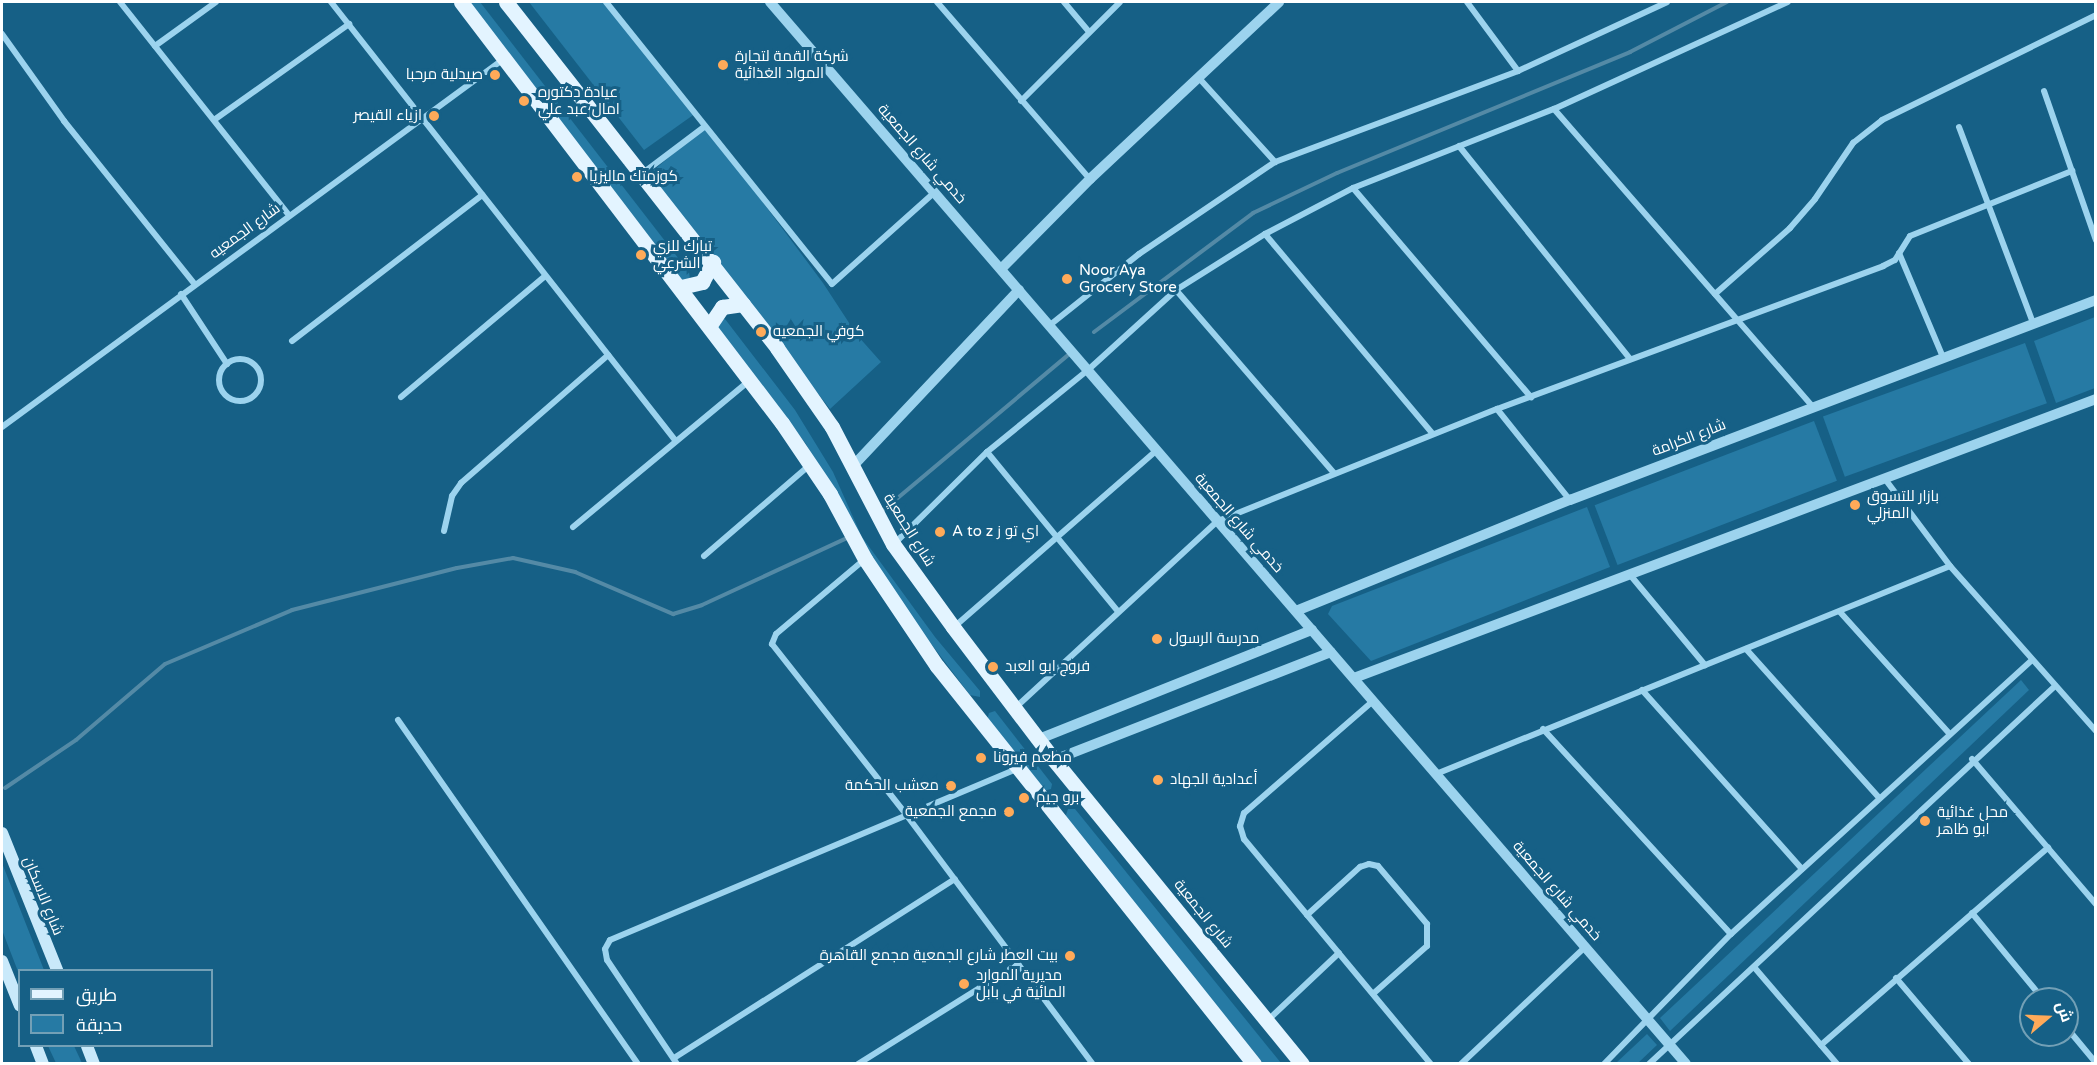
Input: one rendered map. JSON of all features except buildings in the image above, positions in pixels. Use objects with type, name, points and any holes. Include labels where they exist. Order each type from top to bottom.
[{"type":"main road","points":[[461,2],[710,325],[811,463],[865,559],[937,666],[1016,769],[1254,1064]]},
{"type":"main road","name":"شارع الجمعية","points":[[506,2],[712,262],[832,427],[893,544],[953,627],[1054,760],[1266,1021],[1290,1057],[1302,1064]]},
{"type":"main road","points":[[681,288],[702,282],[712,262]]},
{"type":"main road","points":[[710,325],[722,307],[743,304]]},
{"type":"main road","name":"شارع الاسكان","points":[[2,833],[57,969]]},
{"type":"main road","points":[[2,961],[5,978],[18,1002]]},
{"type":"main road","points":[[36,1047],[43,1064]]},
{"type":"main road","points":[[87,1047],[94,1064]]},
{"type":"street","points":[[120,2],[288,214]]},
{"type":"street","points":[[155,46],[216,2]]},
{"type":"street","points":[[332,2],[675,440]]},
{"type":"street","points":[[606,2],[832,284],[935,192]]},
{"type":"street","name":"خدمي شارع الجمعية","points":[[770,2],[1686,1064]]},
{"type":"street","points":[[937,2],[1090,179]]},
{"type":"street","points":[[1064,2],[1089,32]]},
{"type":"street","points":[[1021,101],[1119,2]]},
{"type":"street","points":[[1002,269],[1090,179],[1279,2]]},
{"type":"street","points":[[1467,2],[1518,71]]},
{"type":"street","points":[[1050,326],[1139,254],[1275,162],[1518,71],[1667,2]]},
{"type":"street","points":[[893,544],[987,452],[1088,370],[1176,290],[1265,234],[1353,188],[1554,108],[1788,2]]},
{"type":"street","points":[[1715,294],[1790,228],[1815,200],[1852,144],[1882,120],[2096,15]]},
{"type":"street","points":[[214,120],[349,24]]},
{"type":"street","points":[[2,34],[64,121],[194,282]]},
{"type":"street","name":"شارع الجمعيه","points":[[2,427],[194,282],[421,116],[505,58]]},
{"type":"street","points":[[1198,77],[1275,162]]},
{"type":"street","points":[[2044,91],[2096,240]]},
{"type":"street","points":[[1554,108],[1812,406]]},
{"type":"street","points":[[643,174],[704,127]]},
{"type":"street","points":[[1959,127],[2033,323]]},
{"type":"street","points":[[1459,146],[1630,359]]},
{"type":"street","points":[[1014,708],[1117,610],[1218,520],[1433,434],[1883,266],[1899,253],[1910,236],[2072,171]]},
{"type":"street","points":[[1353,188],[1531,397]]},
{"type":"street","points":[[292,340],[482,195]]},
{"type":"street","points":[[1265,234],[1433,434]]},
{"type":"street","points":[[1899,253],[1942,357]]},
{"type":"street","points":[[401,397],[545,276]]},
{"type":"street","points":[[853,466],[1019,290]]},
{"type":"street","points":[[1176,290],[1334,473]]},
{"type":"street","points":[[181,294],[227,364]]},
{"type":"street","name":"شارع الكرامة","points":[[1296,611],[1570,500],[1812,406],[2096,300]]},
{"type":"street","points":[[444,531],[452,496],[461,483],[608,356]]},
{"type":"street","points":[[243,359],[255,366],[260,385],[252,396],[232,400],[222,391],[219,378],[227,364],[243,359]]},
{"type":"street","points":[[573,527],[675,440],[751,380]]},
{"type":"street","points":[[1354,678],[1631,576],[2096,399]]},
{"type":"street","points":[[1497,410],[1570,500]]},
{"type":"street","points":[[953,627],[1157,450]]},
{"type":"street","points":[[987,452],[1117,610]]},
{"type":"street","points":[[704,556],[811,463]]},
{"type":"street","points":[[1885,479],[1950,566],[2096,730]]},
{"type":"street","points":[[865,559],[776,634],[772,644],[908,817],[1093,1064]]},
{"type":"street","points":[[1436,774],[1950,566]]},
{"type":"street","points":[[1631,576],[1706,665]]},
{"type":"street","points":[[1840,612],[1949,733]]},
{"type":"street","points":[[1039,739],[1312,630]]},
{"type":"street","points":[[1746,648],[1879,798]]},
{"type":"street","points":[[1054,760],[1331,652]]},
{"type":"street","points":[[1604,1064],[1649,1021],[1731,934],[1949,733],[2032,660]]},
{"type":"street","points":[[1649,1064],[1972,759],[2055,686]]},
{"type":"street","points":[[1642,690],[1802,869]]},
{"type":"street","points":[[1373,701],[1244,813],[1240,826],[1244,839],[1431,1064]]},
{"type":"street","points":[[398,720],[638,1064]]},
{"type":"street","points":[[1543,729],[1731,934]]},
{"type":"street","points":[[1063,730],[1054,736],[1052,747],[1064,755],[1074,753]]},
{"type":"street","points":[[1972,759],[2096,904]]},
{"type":"street","points":[[955,879],[675,1061],[607,960],[605,949],[610,940],[908,817],[1016,769]]},
{"type":"street","points":[[1821,1045],[2048,848]]},
{"type":"street","points":[[1307,915],[1360,867],[1369,864],[1378,866],[1427,924],[1427,946],[1373,994]]},
{"type":"street","points":[[1972,913],[2033,987]]},
{"type":"street","points":[[1461,1064],[1586,947]]},
{"type":"street","points":[[1266,1021],[1339,953]]},
{"type":"street","points":[[858,1064],[1018,964]]},
{"type":"street","points":[[1754,967],[1837,1064]]},
{"type":"street","points":[[1896,978],[1969,1064]]},
{"type":"street","points":[[2079,1042],[2096,1063]]},
{"type":"green space","points":[[467,2],[480,2],[689,272],[690,279],[682,281]]},
{"type":"green space","points":[[529,2],[609,2],[696,113],[644,150]]},
{"type":"green space","points":[[706,126],[823,283],[857,335],[881,362],[830,409],[648,175]]},
{"type":"green space","points":[[2095,317],[2095,388],[2056,403],[2034,341]]},
{"type":"green space","points":[[718,318],[725,319],[795,410],[833,472],[862,537],[935,637],[980,691],[980,697],[970,695],[872,566],[806,444],[714,323]]},
{"type":"green space","points":[[2025,343],[2047,403],[1845,477],[1823,417]]},
{"type":"green space","points":[[1814,421],[1837,481],[1618,565],[1595,505]]},
{"type":"green space","points":[[1587,507],[1610,567],[1371,661],[1328,614],[1332,606]]},
{"type":"green space","points":[[2021,680],[2029,690],[1670,1031],[1660,1018]]},
{"type":"green space","points":[[995,711],[1052,784],[1051,789],[1043,791],[987,720],[989,713]]},
{"type":"green space","points":[[1068,809],[1075,809],[1281,1063],[1263,1063],[1065,818]]},
{"type":"green space","points":[[2,863],[44,969],[18,969],[18,971],[2,930]]},
{"type":"green space","points":[[1647,1034],[1657,1045],[1638,1063],[1616,1063]]},
{"type":"green space","points":[[48,1047],[74,1047],[82,1063],[56,1063]]},
{"type":"waterway","points":[[1094,332],[1253,213],[1337,173],[1630,52],[1727,2]]},
{"type":"waterway","points":[[881,512],[1069,354]]},
{"type":"waterway","points":[[5,788],[76,740],[165,664],[292,610],[457,568],[513,558],[575,572],[673,614],[702,605],[847,538]]},
{"type":"place","name":"شركة القمة لتجارة المواد الغذائية","points":[[723,65]]},
{"type":"place","name":"صيدلية مرحبا","points":[[495,75]]},
{"type":"place","name":"عيادة دكتوره امال عبد علي","points":[[524,101]]},
{"type":"place","name":"ازياء القيصر","points":[[434,116]]},
{"type":"place","name":"كوزمتك ماليزيا","points":[[577,177]]},
{"type":"place","name":"تبارك للزي الشرعي","points":[[641,255]]},
{"type":"place","name":"Noor Aya Grocery Store","points":[[1067,279]]},
{"type":"place","name":"كوفي الجمعيه","points":[[761,332]]},
{"type":"place","name":"بازار للتسوق المنزلي","points":[[1855,505]]},
{"type":"place","name":"A to z اي تو ز","points":[[940,532]]},
{"type":"place","name":"مدرسة الرسول","points":[[1157,639]]},
{"type":"place","name":"فروج ابو العبد","points":[[993,667]]},
{"type":"place","name":"مطعم فيرونا","points":[[981,758]]},
{"type":"place","name":"أعدادية الجهاد","points":[[1158,780]]},
{"type":"place","name":"معشب الحكمة","points":[[951,786]]},
{"type":"place","name":"برو جيم","points":[[1024,798]]},
{"type":"place","name":"مجمع الجمعية","points":[[1009,812]]},
{"type":"place","name":"محل غذائية ابو ظاهر","points":[[1925,821]]},
{"type":"place","name":"بيت العطر شارع الجمعية مجمع القاهرة","points":[[1070,956]]},
{"type":"place","name":"مديرية الموارد المائية في بابل","points":[[964,984]]}]
